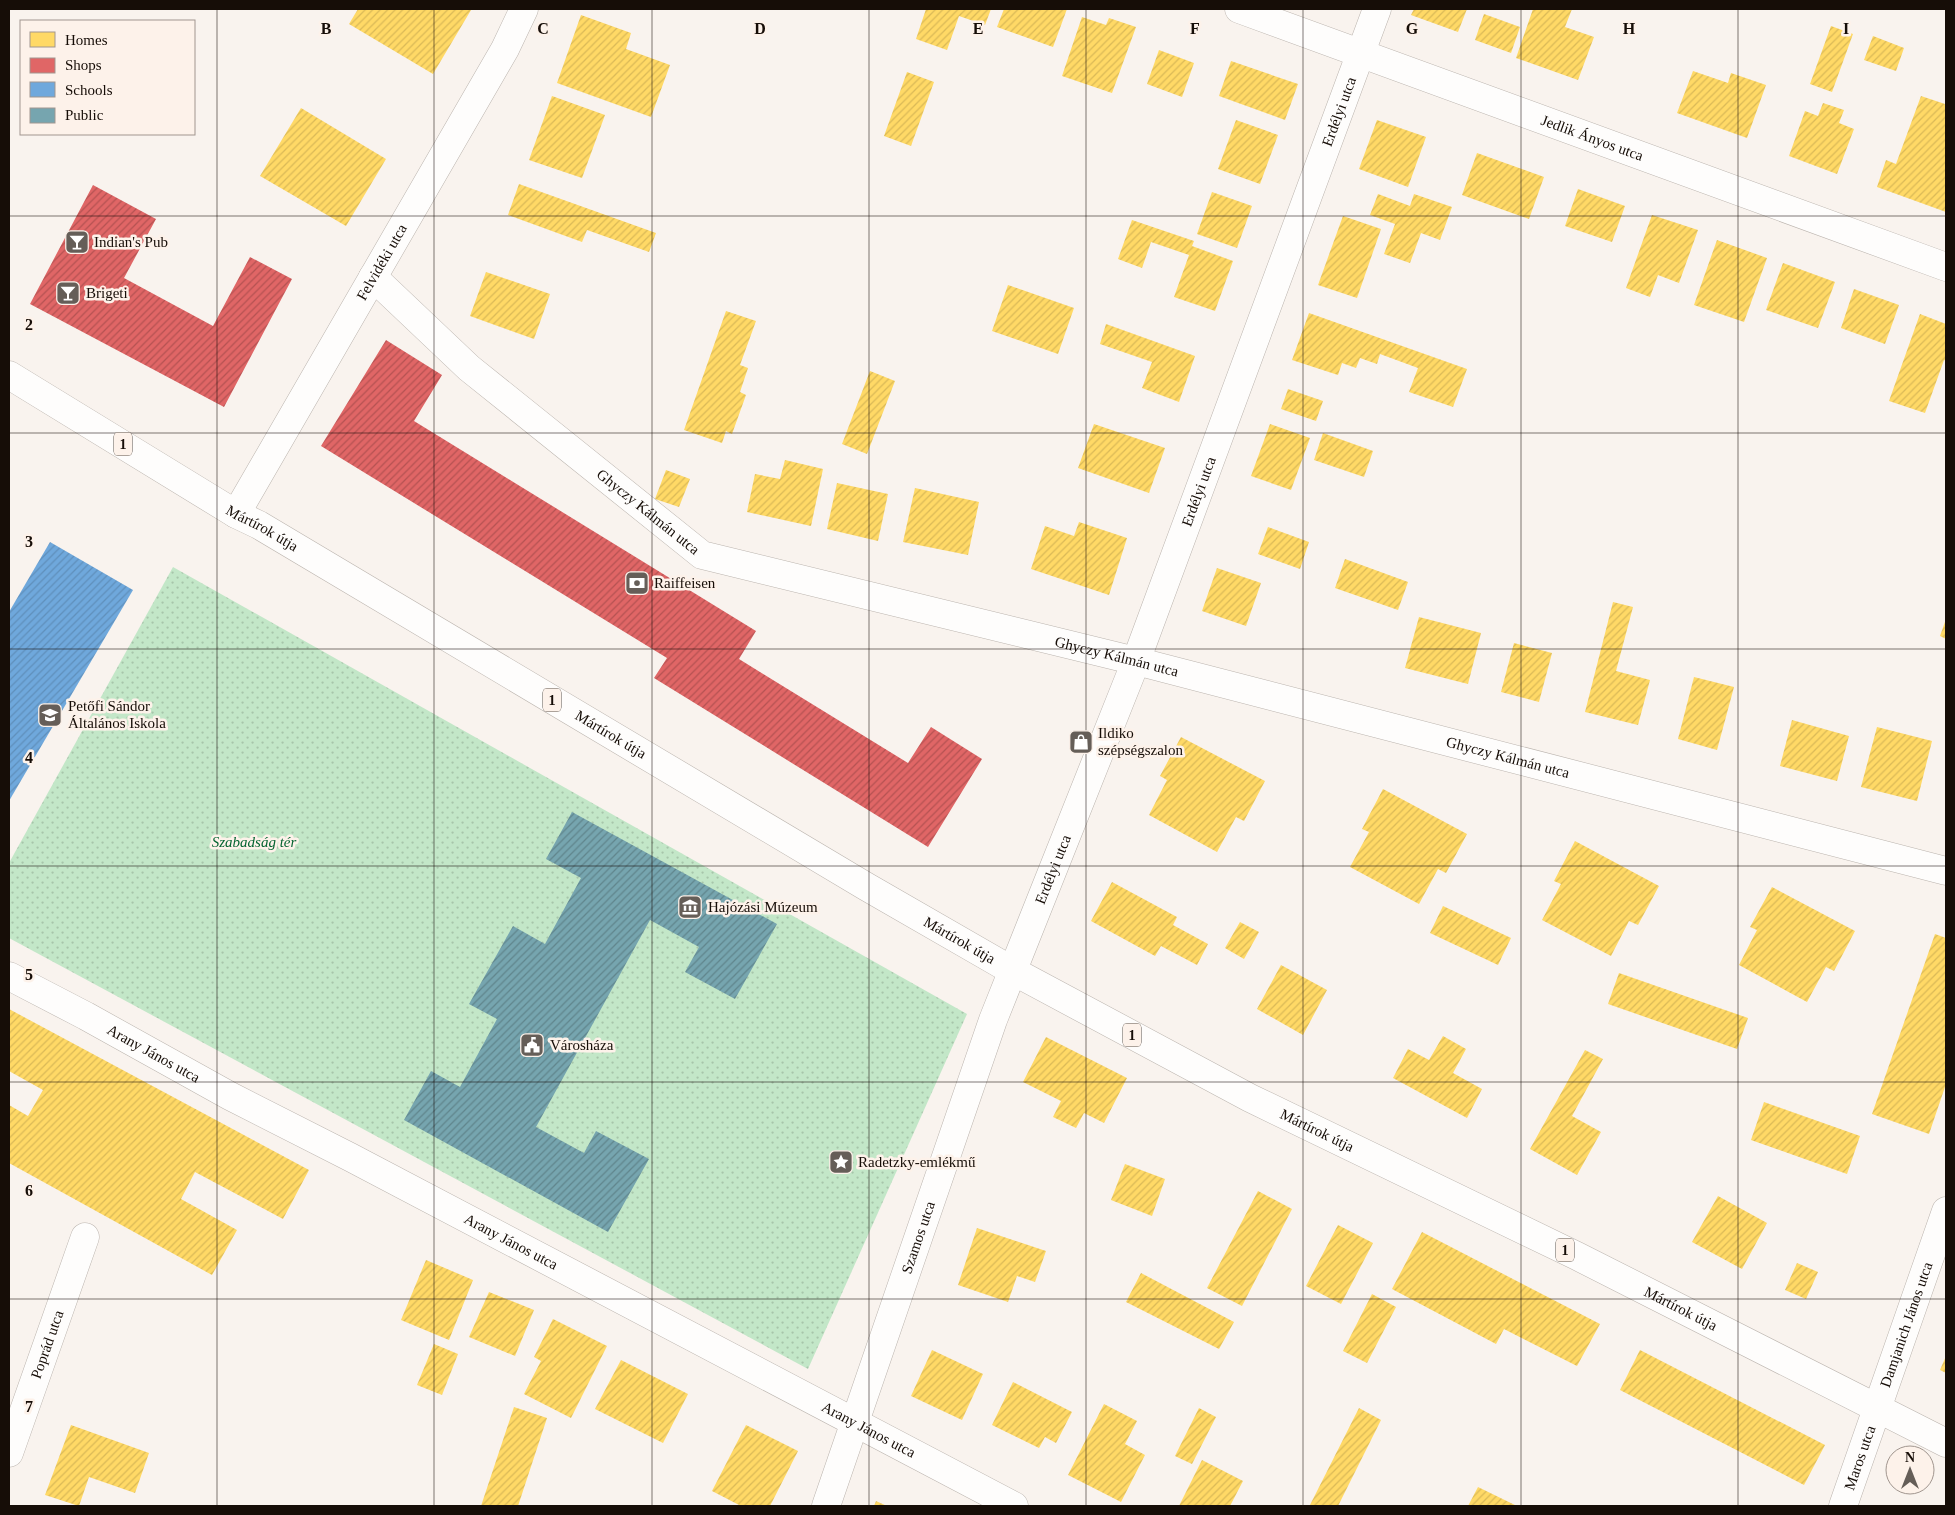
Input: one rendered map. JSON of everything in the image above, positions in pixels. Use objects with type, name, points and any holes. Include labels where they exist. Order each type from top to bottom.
[{"type":"street","name":"Felvidéki utca","points":[[236,514],[505,49],[524,9]]},
{"type":"street","name":"Jedlik Ányos utca","points":[[1239,9],[1946,267]]},
{"type":"street","name":"Erdélyi utca","points":[[1013,971],[1136,661],[1362,54],[1377,9]]},
{"type":"street","name":"Ghyczy Kálmán utca","points":[[373,277],[469,368],[702,555],[1136,661],[1946,871]]},
{"type":"street","name":"Mártírok útja","points":[[9,374],[236,514],[259,525],[858,882],[1013,971],[1250,1098],[1577,1256],[1946,1443]]},
{"type":"street","name":"Szamos utca","points":[[826,1506],[993,1020],[1013,971]]},
{"type":"street","name":"Arany János utca","points":[[9,976],[86,1016],[230,1096],[350,1157],[1014,1506]]},
{"type":"street","name":"Damjanich János utca","points":[[1876,1409],[1946,1211]]},
{"type":"street","name":"Poprád utca","points":[[9,1453],[85,1237]]},
{"type":"street","name":"Maros utca","points":[[1843,1506],[1876,1409]]},
{"type":"green space","name":"Szabadság tér","points":[[173,567],[967,1014],[808,1369],[9,938],[9,863]]},
{"type":"building: Homes","points":[[358,9],[471,10],[433,74],[349,24]]},
{"type":"building: Homes","points":[[926,9],[991,9],[985,25],[959,16],[947,50],[916,39]]},
{"type":"building: Homes","points":[[1004,9],[1067,9],[1053,47],[997,27]]},
{"type":"building: Homes","points":[[1414,9],[1467,9],[1458,32],[1411,15]]},
{"type":"building: Homes","points":[[1533,9],[1572,9],[1565,27],[1594,37],[1578,80],[1516,58]]},
{"type":"building: Homes","points":[[1484,14],[1520,27],[1511,53],[1475,40]]},
{"type":"building: Homes","points":[[581,15],[631,33],[626,49],[670,65],[651,117],[557,83]]},
{"type":"building: Homes","points":[[1082,17],[1106,25],[1109,18],[1136,27],[1112,93],[1062,76]]},
{"type":"building: Homes","points":[[1831,26],[1853,34],[1832,92],[1810,84]]},
{"type":"building: Homes","points":[[1873,36],[1904,48],[1896,71],[1864,60]]},
{"type":"building: Homes","points":[[1159,50],[1194,63],[1182,97],[1147,84]]},
{"type":"building: Homes","points":[[1231,61],[1298,84],[1285,120],[1219,96]]},
{"type":"building: Homes","points":[[1693,71],[1728,83],[1731,73],[1766,85],[1747,138],[1677,113]]},
{"type":"building: Homes","points":[[907,72],[934,82],[911,146],[884,136]]},
{"type":"building: Homes","points":[[552,96],[605,115],[582,178],[529,160]]},
{"type":"building: Homes","points":[[1921,96],[1945,104],[1946,101],[1946,212],[1877,187],[1886,160],[1896,164]]},
{"type":"building: Homes","points":[[1823,103],[1844,110],[1839,123],[1854,129],[1837,174],[1789,156],[1805,111],[1818,116]]},
{"type":"building: Homes","points":[[301,108],[386,159],[346,226],[260,176]]},
{"type":"building: Homes","points":[[1236,120],[1278,135],[1260,184],[1218,169]]},
{"type":"building: Homes","points":[[1377,120],[1426,137],[1408,187],[1359,169]]},
{"type":"building: Homes","points":[[1477,153],[1544,177],[1529,219],[1462,195]]},
{"type":"building: Homes","points":[[519,184],[656,233],[649,252],[587,230],[582,242],[508,215]]},
{"type":"building: Homes","points":[[1578,189],[1625,206],[1612,242],[1565,226]]},
{"type":"building: Homes","points":[[1212,192],[1252,206],[1237,248],[1197,234]]},
{"type":"building: Homes","points":[[1378,194],[1410,206],[1414,194],[1452,207],[1440,240],[1421,233],[1410,263],[1384,254],[1395,224],[1370,215]]},
{"type":"building: Homes","points":[[1652,215],[1698,230],[1679,283],[1658,275],[1650,297],[1626,288]]},
{"type":"building: Homes","points":[[1343,216],[1381,229],[1357,298],[1318,285]]},
{"type":"building: Homes","points":[[1132,220],[1194,241],[1192,246],[1233,261],[1215,311],[1174,297],[1189,255],[1151,242],[1142,268],[1118,259]]},
{"type":"building: Homes","points":[[1717,240],[1767,258],[1744,322],[1694,305]]},
{"type":"building: Homes","points":[[1783,263],[1835,282],[1818,328],[1766,310]]},
{"type":"building: Homes","points":[[486,272],[550,294],[534,339],[470,316]]},
{"type":"building: Homes","points":[[1008,285],[1074,308],[1058,354],[992,331]]},
{"type":"building: Homes","points":[[1854,289],[1899,305],[1885,344],[1841,328]]},
{"type":"building: Homes","points":[[726,311],[756,321],[740,365],[748,368],[740,392],[746,395],[732,434],[726,431],[722,443],[684,430]]},
{"type":"building: Homes","points":[[1309,313],[1467,369],[1453,407],[1409,392],[1418,368],[1380,354],[1377,364],[1360,358],[1356,368],[1342,363],[1338,375],[1292,360]]},
{"type":"building: Homes","points":[[1920,314],[1946,324],[1946,361],[1944,360],[1925,413],[1889,401]]},
{"type":"building: Homes","points":[[1106,324],[1195,356],[1179,402],[1142,388],[1152,362],[1100,344]]},
{"type":"building: Homes","points":[[870,371],[895,381],[867,454],[842,444]]},
{"type":"building: Homes","points":[[1288,389],[1323,401],[1316,421],[1281,409]]},
{"type":"building: Homes","points":[[1094,424],[1165,448],[1149,493],[1078,468]]},
{"type":"building: Homes","points":[[1270,424],[1310,438],[1291,490],[1251,476]]},
{"type":"building: Homes","points":[[1323,433],[1373,451],[1364,477],[1314,460]]},
{"type":"building: Homes","points":[[785,460],[823,469],[811,526],[747,512],[755,474],[780,479]]},
{"type":"building: Homes","points":[[666,470],[690,479],[679,507],[655,499]]},
{"type":"building: Homes","points":[[837,483],[888,494],[878,541],[827,529]]},
{"type":"building: Homes","points":[[915,488],[979,502],[968,555],[903,542]]},
{"type":"building: Homes","points":[[1079,522],[1127,538],[1109,595],[1031,569],[1045,526],[1074,536]]},
{"type":"building: Homes","points":[[1268,527],[1309,542],[1300,569],[1258,554]]},
{"type":"building: Homes","points":[[1345,559],[1408,582],[1398,610],[1335,588]]},
{"type":"building: Homes","points":[[1217,568],[1261,583],[1246,626],[1202,611]]},
{"type":"building: Homes","points":[[1613,602],[1633,607],[1616,671],[1650,680],[1638,725],[1585,712]]},
{"type":"building: Homes","points":[[1419,617],[1481,633],[1468,684],[1405,668]]},
{"type":"building: Homes","points":[[1946,619],[1946,639],[1940,636]]},
{"type":"building: Homes","points":[[1514,643],[1552,653],[1539,702],[1501,692]]},
{"type":"building: Homes","points":[[1694,677],[1734,687],[1717,750],[1678,739]]},
{"type":"building: Homes","points":[[1792,720],[1849,736],[1837,781],[1780,766]]},
{"type":"building: Homes","points":[[1877,727],[1932,741],[1917,801],[1861,787]]},
{"type":"building: Homes","points":[[1181,737],[1265,781],[1244,821],[1236,817],[1217,852],[1149,815],[1167,780],[1160,776]]},
{"type":"building: Homes","points":[[1383,789],[1467,834],[1446,873],[1438,869],[1419,904],[1350,867],[1369,832],[1362,829]]},
{"type":"building: Homes","points":[[1575,841],[1659,886],[1638,925],[1629,921],[1611,956],[1542,920],[1561,884],[1554,881]]},
{"type":"building: Homes","points":[[1112,882],[1177,917],[1173,925],[1208,944],[1197,965],[1161,946],[1155,956],[1091,921]]},
{"type":"building: Homes","points":[[1772,887],[1855,931],[1834,971],[1826,967],[1807,1002],[1739,965],[1757,930],[1750,927]]},
{"type":"building: Homes","points":[[1443,906],[1511,938],[1498,965],[1430,933]]},
{"type":"building: Homes","points":[[1240,922],[1259,932],[1244,959],[1225,948]]},
{"type":"building: Homes","points":[[1935,934],[1946,938],[1946,1084],[1929,1134],[1872,1114]]},
{"type":"building: Homes","points":[[1281,965],[1327,990],[1303,1035],[1257,1009]]},
{"type":"building: Homes","points":[[1619,973],[1748,1018],[1737,1049],[1608,1004]]},
{"type":"building: Homes","points":[[9,1009],[309,1170],[283,1219],[195,1172],[181,1199],[237,1230],[212,1275],[9,1163],[9,1105],[28,1116],[43,1090],[9,1071]]},
{"type":"building: Homes","points":[[1443,1036],[1466,1049],[1453,1073],[1482,1089],[1467,1118],[1393,1078],[1408,1049],[1429,1060]]},
{"type":"building: Homes","points":[[1046,1037],[1127,1078],[1104,1123],[1084,1113],[1076,1128],[1053,1117],[1061,1101],[1023,1082]]},
{"type":"building: Homes","points":[[1585,1050],[1603,1059],[1572,1116],[1601,1132],[1577,1175],[1530,1149]]},
{"type":"building: Homes","points":[[1764,1102],[1860,1136],[1847,1174],[1751,1140]]},
{"type":"building: Homes","points":[[1125,1164],[1165,1179],[1152,1216],[1111,1200]]},
{"type":"building: Homes","points":[[1258,1191],[1292,1209],[1242,1306],[1207,1288]]},
{"type":"building: Homes","points":[[1718,1196],[1767,1223],[1742,1269],[1692,1242]]},
{"type":"building: Homes","points":[[1338,1225],[1373,1243],[1341,1304],[1306,1286]]},
{"type":"building: Homes","points":[[977,1228],[1046,1251],[1035,1282],[1017,1276],[1008,1302],[958,1285]]},
{"type":"building: Homes","points":[[1422,1232],[1600,1324],[1577,1366],[1504,1329],[1496,1344],[1392,1289]]},
{"type":"building: Homes","points":[[426,1260],[473,1280],[449,1340],[401,1320]]},
{"type":"building: Homes","points":[[1797,1263],[1818,1272],[1806,1299],[1785,1290]]},
{"type":"building: Homes","points":[[1141,1273],[1234,1322],[1219,1349],[1126,1302]]},
{"type":"building: Homes","points":[[489,1292],[534,1310],[515,1356],[469,1337]]},
{"type":"building: Homes","points":[[1372,1294],[1396,1307],[1367,1363],[1343,1351]]},
{"type":"building: Homes","points":[[553,1319],[607,1346],[571,1418],[524,1394],[541,1361],[534,1357]]},
{"type":"building: Homes","points":[[434,1344],[458,1354],[442,1395],[417,1385]]},
{"type":"building: Homes","points":[[932,1350],[983,1374],[962,1420],[911,1396]]},
{"type":"building: Homes","points":[[1640,1350],[1825,1445],[1804,1485],[1620,1390]]},
{"type":"building: Homes","points":[[1946,1356],[1946,1373],[1940,1370]]},
{"type":"building: Homes","points":[[621,1360],[688,1394],[663,1443],[595,1409]]},
{"type":"building: Homes","points":[[1013,1382],[1072,1412],[1056,1443],[1045,1437],[1039,1448],[992,1425]]},
{"type":"building: Homes","points":[[1104,1404],[1137,1421],[1125,1444],[1145,1455],[1121,1502],[1068,1475]]},
{"type":"building: Homes","points":[[514,1407],[547,1418],[518,1506],[481,1506]]},
{"type":"building: Homes","points":[[1199,1408],[1216,1417],[1192,1464],[1175,1456]]},
{"type":"building: Homes","points":[[1359,1408],[1381,1420],[1338,1506],[1310,1505]]},
{"type":"building: Homes","points":[[71,1425],[149,1453],[135,1493],[89,1477],[79,1506],[45,1495]]},
{"type":"building: Homes","points":[[746,1425],[798,1451],[770,1506],[741,1506],[712,1491]]},
{"type":"building: Homes","points":[[1202,1460],[1243,1481],[1230,1506],[1179,1506]]},
{"type":"building: Homes","points":[[1478,1487],[1517,1506],[1468,1506]]},
{"type":"building: Homes","points":[[876,1501],[887,1506],[874,1506]]},
{"type":"building: Shops","points":[[93,185],[156,219],[124,278],[213,326],[250,257],[292,279],[224,407],[30,304]]},
{"type":"building: Shops","points":[[386,340],[442,375],[414,421],[756,631],[739,659],[908,763],[931,727],[982,759],[928,847],[654,678],[667,658],[321,446]]},
{"type":"building: Schools","points":[[50,542],[133,590],[9,801],[9,612]]},
{"type":"building: Public","name":"Városháza","points":[[572,812],[777,924],[735,999],[685,972],[699,947],[650,920],[536,1127],[584,1153],[596,1131],[649,1159],[608,1232],[404,1120],[431,1071],[460,1087],[497,1019],[469,1004],[513,926],[545,944],[581,878],[546,859]]},
{"type":"place","name":"Indian's Pub","points":[[77,242]]},
{"type":"place","name":"Brigeti","points":[[68,293]]},
{"type":"place","name":"Raiffeisen","points":[[637,583]]},
{"type":"place","name":"Petőfi Sándor Általános Iskola","points":[[50,715]]},
{"type":"place","name":"Ildiko szépségszalon","points":[[1081,742]]},
{"type":"place","name":"Hajózási Múzeum","points":[[690,907]]},
{"type":"place","name":"Városháza","points":[[532,1045]]},
{"type":"place","name":"Radetzky-emlékmű","points":[[841,1162]]}]
